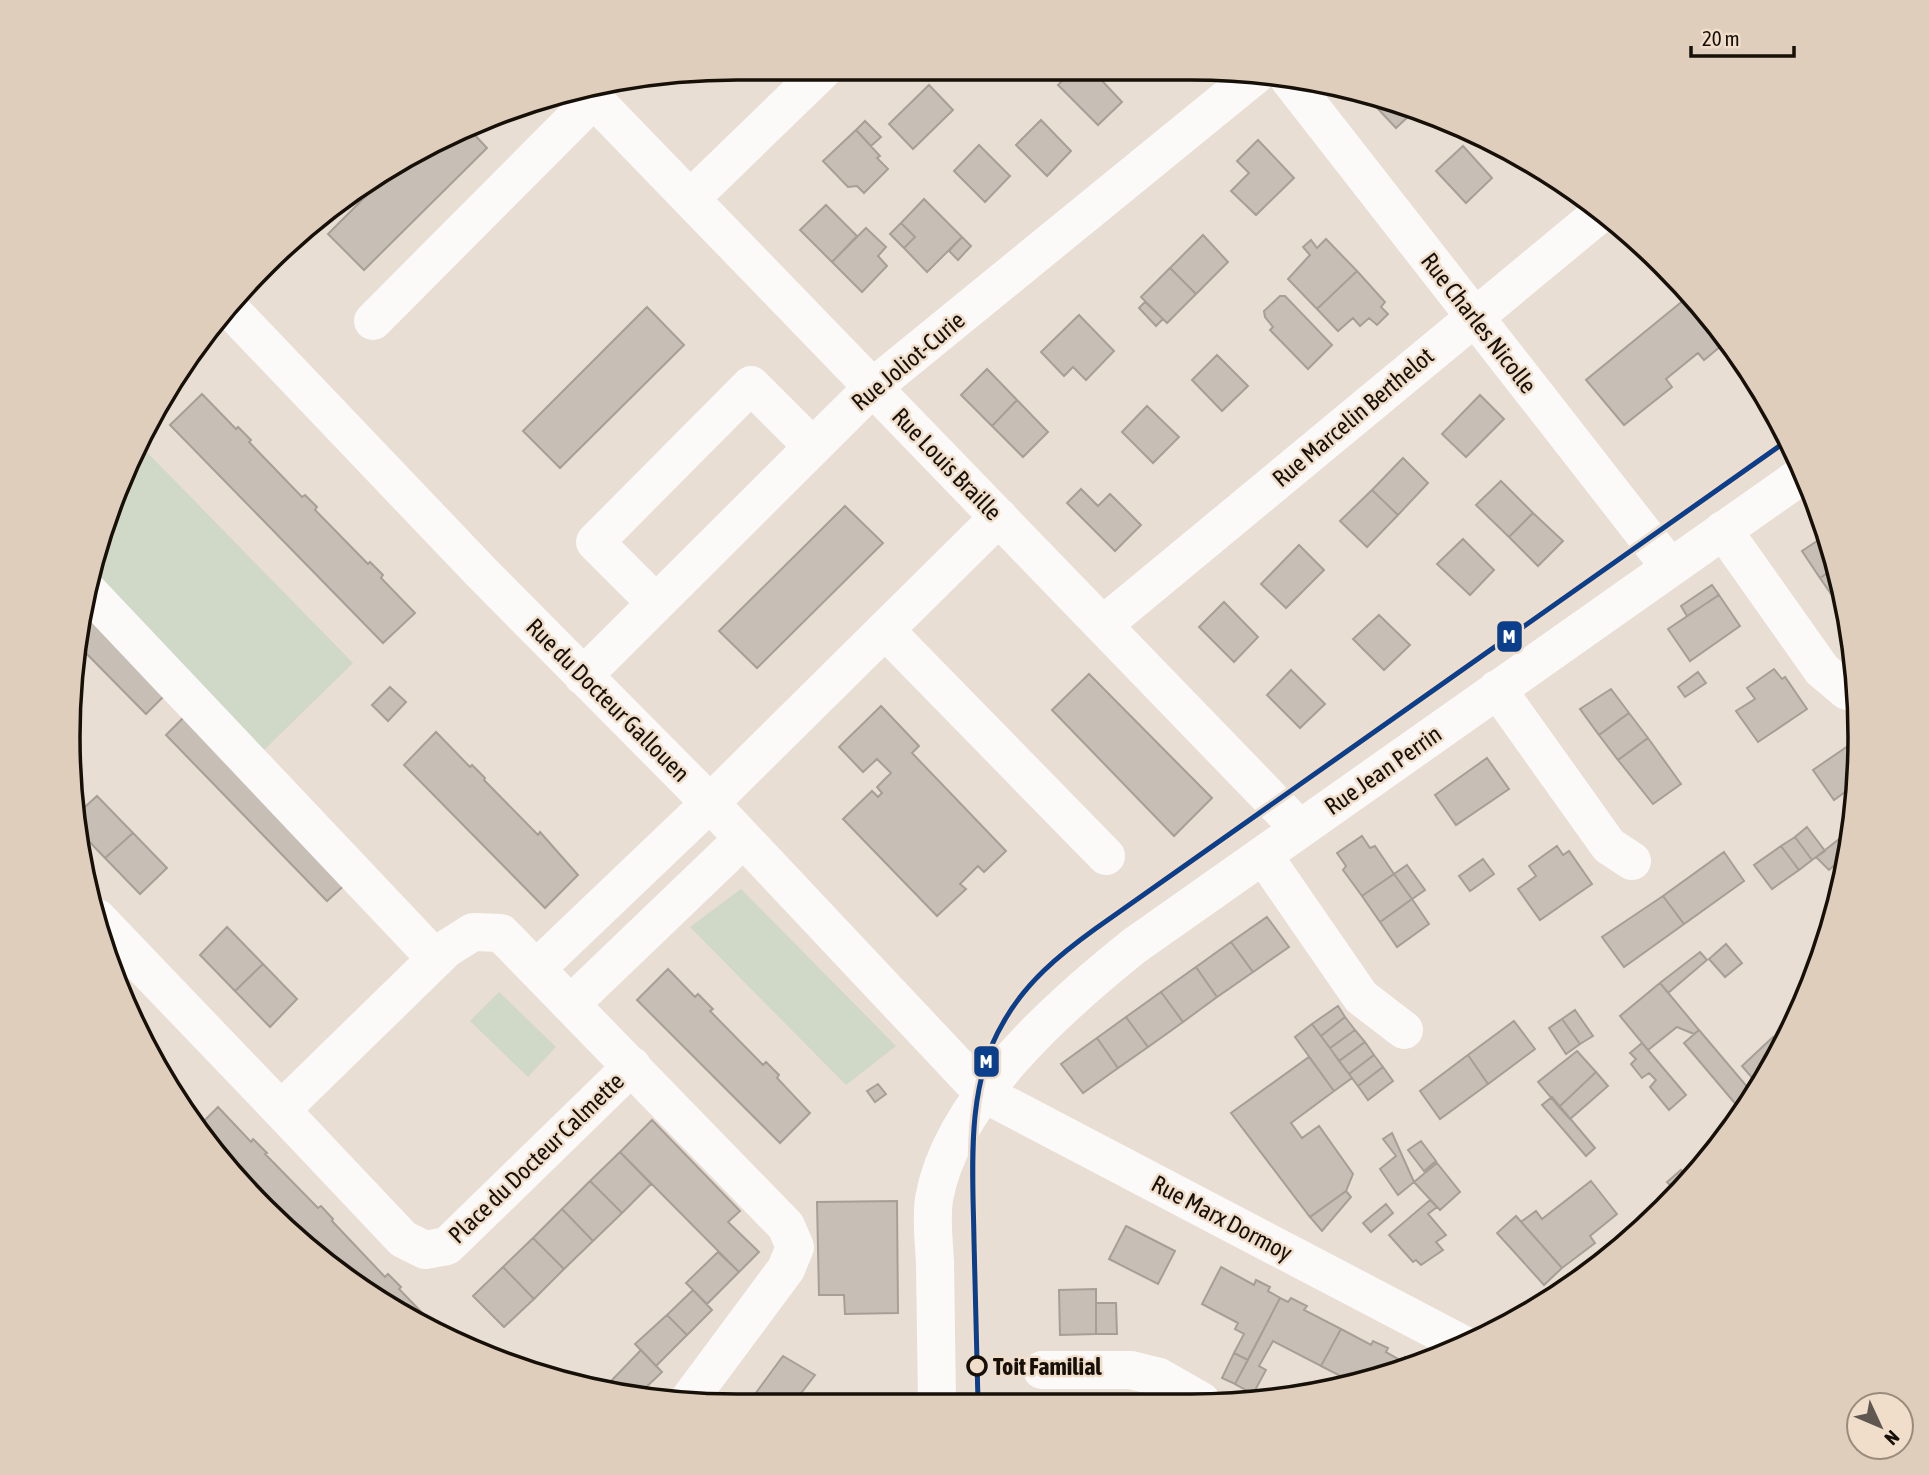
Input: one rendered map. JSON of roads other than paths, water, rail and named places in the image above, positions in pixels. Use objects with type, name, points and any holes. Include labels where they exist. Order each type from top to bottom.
[{"type":"street","points":[[691,198],[813,80]]},
{"type":"street","name":"Rue Joliot-Curie","points":[[583,676],[873,387],[1247,83]]},
{"type":"street","name":"Rue Charles Nicolle","points":[[1297,89],[1670,567]]},
{"type":"street","name":"Rue Louis Braille","points":[[592,97],[1300,829]]},
{"type":"street","name":"Rue Louis Braille","points":[[373,321],[584,99]]},
{"type":"street","name":"Rue Marcelin Berthelot","points":[[1103,625],[1594,218]]},
{"type":"street","name":"Rue du Docteur Gallouen","points":[[235,315],[583,676],[710,803],[983,1093]]},
{"type":"street","points":[[656,603],[595,542],[751,385],[813,447]]},
{"type":"street","name":"Rue Jean Perrin","points":[[937,1394],[934,1201],[947,1150],[983,1093],[1080,989],[1134,946],[1795,480]]},
{"type":"street","points":[[536,969],[710,803],[999,517]]},
{"type":"street","points":[[1723,530],[1822,670],[1847,691]]},
{"type":"street","points":[[95,599],[436,959]]},
{"type":"street","points":[[886,630],[1106,856]]},
{"type":"street","points":[[1497,689],[1609,846],[1632,861]]},
{"type":"street","points":[[571,1004],[743,839]]},
{"type":"street","points":[[1263,855],[1361,997],[1404,1030]]},
{"type":"street","points":[[110,932],[281,1111]]},
{"type":"street","name":"Place du Docteur Calmette","points":[[473,932],[500,933],[536,969],[632,1066],[447,1246],[425,1250],[403,1239],[281,1111],[446,949],[473,932]]},
{"type":"street","points":[[632,1066],[786,1226],[795,1247],[786,1269],[694,1393]]},
{"type":"street","name":"Rue Marx Dormoy","points":[[983,1093],[1453,1339]]},
{"type":"street","points":[[1042,1370],[1131,1370],[1159,1377],[1189,1394]]},
{"type":"place","name":"Toit Familial","points":[[977,1366]]}]
